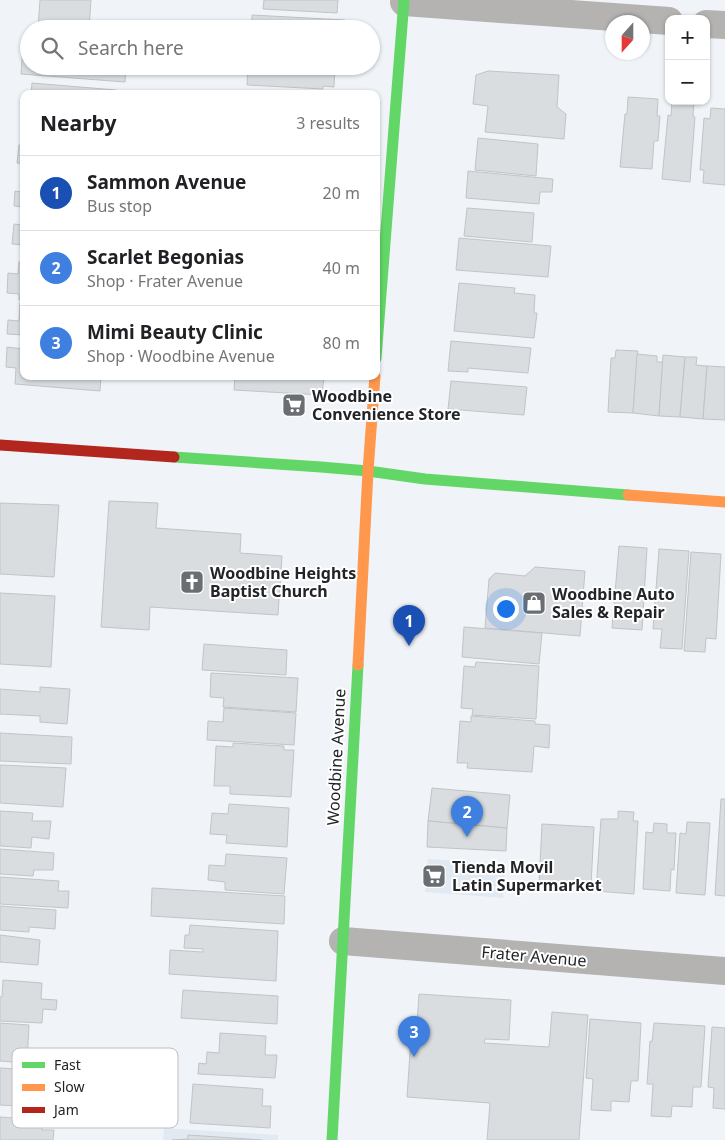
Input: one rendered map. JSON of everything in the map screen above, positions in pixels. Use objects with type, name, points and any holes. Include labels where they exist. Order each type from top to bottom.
[{"type":"main road","points":[[380,307],[404,1]]},
{"type":"main road","name":"Woodbine Avenue","points":[[332,1140],[368,471],[375,380]]},
{"type":"main road","points":[[0,445],[368,471],[424,479],[725,502]]},
{"type":"street","points":[[404,1],[665,21]]},
{"type":"street","points":[[710,24],[725,25]]},
{"type":"street","name":"Frater Avenue","points":[[343,941],[725,971]]},
{"type":"shaded area","points":[[428,859],[505,864],[503,898],[425,892]]},
{"type":"shaded area","points":[[164,1128],[278,1135],[278,1140],[163,1140]]},
{"type":"building","points":[[40,0],[91,0],[90,20],[39,20]]},
{"type":"building","points":[[264,0],[338,0],[337,13],[263,9]]},
{"type":"building","points":[[252,15],[345,20],[252,20]]},
{"type":"building","points":[[488,71],[559,75],[557,107],[566,114],[564,139],[485,132],[488,106],[473,104],[476,75]]},
{"type":"building","points":[[34,75],[125,75],[125,82]]},
{"type":"building","points":[[248,75],[335,75],[334,87],[323,86],[323,89],[247,85]]},
{"type":"building","points":[[32,83],[116,90],[31,90]]},
{"type":"building","points":[[628,97],[658,99],[657,116],[660,116],[658,141],[654,141],[652,169],[620,167]]},
{"type":"building","points":[[672,105],[694,105],[693,116],[695,117],[690,182],[662,179],[668,115],[671,116]]},
{"type":"building","points":[[711,108],[725,109],[725,185],[703,183],[704,170],[700,170],[704,118],[710,119]]},
{"type":"building","points":[[478,138],[538,144],[536,176],[475,170]]},
{"type":"building","points":[[19,145],[20,145],[20,163],[17,163]]},
{"type":"building","points":[[468,171],[553,179],[552,192],[540,192],[539,204],[466,198]]},
{"type":"building","points":[[15,191],[20,192],[20,207],[14,206]]},
{"type":"building","points":[[467,208],[534,213],[532,242],[464,236]]},
{"type":"building","points":[[14,224],[20,225],[20,245],[12,244]]},
{"type":"building","points":[[459,238],[551,246],[548,277],[456,270]]},
{"type":"building","points":[[20,262],[20,300],[19,294],[7,293],[8,273],[18,274]]},
{"type":"building","points":[[459,283],[515,288],[514,293],[535,295],[534,313],[537,313],[534,338],[454,331]]},
{"type":"building","points":[[20,303],[20,335],[7,334],[8,320],[19,321]]},
{"type":"building","points":[[451,341],[531,348],[528,373],[468,368],[468,372],[448,371]]},
{"type":"building","points":[[7,347],[20,349],[20,380],[101,380],[100,391],[15,384],[16,368],[6,367]]},
{"type":"building","points":[[616,350],[638,351],[633,413],[608,412],[611,358],[615,358]]},
{"type":"building","points":[[637,354],[657,356],[657,362],[663,362],[659,416],[633,413]]},
{"type":"building","points":[[663,355],[685,357],[680,417],[659,416]]},
{"type":"building","points":[[685,357],[697,357],[696,365],[707,366],[703,419],[680,417]]},
{"type":"building","points":[[707,366],[725,367],[725,420],[703,419]]},
{"type":"building","points":[[235,380],[324,380],[322,395],[234,390]]},
{"type":"building","points":[[451,381],[527,387],[524,415],[448,409]]},
{"type":"building","name":"Woodbine Heights Baptist Church","points":[[109,501],[158,503],[156,528],[241,534],[240,553],[282,556],[278,615],[150,607],[149,630],[101,627]]},
{"type":"building","points":[[0,503],[59,505],[54,577],[0,574]]},
{"type":"building","points":[[619,546],[647,548],[642,630],[612,628]]},
{"type":"building","points":[[659,549],[689,551],[682,649],[660,648],[662,629],[653,629]]},
{"type":"building","points":[[691,552],[721,554],[716,639],[706,638],[705,652],[684,651]]},
{"type":"building","points":[[535,567],[585,571],[580,636],[485,628],[489,579],[495,573],[525,576]]},
{"type":"building","points":[[0,593],[55,596],[51,667],[0,664]]},
{"type":"building","points":[[464,627],[542,633],[539,664],[462,657]]},
{"type":"building","points":[[204,644],[287,650],[286,675],[202,670]]},
{"type":"building","points":[[476,662],[539,666],[536,719],[472,715],[473,709],[461,708],[464,666],[475,667]]},
{"type":"building","points":[[211,673],[298,678],[296,712],[223,707],[224,698],[210,697]]},
{"type":"building","points":[[40,687],[70,689],[67,724],[40,722],[40,716],[0,714],[0,689],[40,692]]},
{"type":"building","points":[[224,708],[296,713],[294,745],[207,740],[208,721],[223,722]]},
{"type":"building","points":[[471,716],[535,721],[535,724],[550,725],[549,748],[534,746],[532,772],[467,768],[468,763],[457,763],[460,721],[471,722]]},
{"type":"building","points":[[0,733],[72,737],[71,764],[0,761]]},
{"type":"building","points":[[233,743],[284,746],[284,750],[294,750],[291,797],[230,794],[230,786],[214,786],[216,746],[233,747]]},
{"type":"building","points":[[0,765],[66,768],[63,807],[0,803]]},
{"type":"building","points":[[432,788],[510,795],[507,828],[428,821]]},
{"type":"building","points":[[721,799],[725,799],[725,896],[715,895]]},
{"type":"building","points":[[229,804],[289,808],[287,847],[226,843],[227,835],[210,834],[212,813],[228,814]]},
{"type":"building","points":[[0,811],[33,813],[32,821],[51,821],[49,839],[32,837],[31,848],[0,846]]},
{"type":"building","points":[[618,811],[634,812],[633,821],[638,821],[634,894],[596,891],[601,819],[618,819]]},
{"type":"building","points":[[428,821],[507,828],[506,851],[427,847]]},
{"type":"building","points":[[687,822],[710,823],[705,895],[676,893],[680,833],[686,834]]},
{"type":"building","points":[[654,823],[667,824],[667,833],[676,833],[674,870],[671,869],[670,891],[643,889],[646,832],[653,833]]},
{"type":"building","points":[[542,824],[594,827],[591,886],[539,884]]},
{"type":"building","points":[[0,849],[54,853],[53,870],[34,870],[33,876],[0,874]]},
{"type":"building","points":[[226,854],[287,858],[284,894],[225,890],[225,882],[208,880],[209,865],[225,866]]},
{"type":"building","points":[[0,877],[59,881],[58,891],[69,891],[68,908],[0,904]]},
{"type":"building","points":[[152,888],[285,896],[284,924],[151,916]]},
{"type":"building","points":[[0,906],[56,910],[55,929],[29,927],[29,932],[0,930]]},
{"type":"building","points":[[190,925],[278,931],[276,981],[169,974],[170,950],[203,952],[203,949],[184,948],[185,935],[189,935]]},
{"type":"building","points":[[0,935],[40,940],[38,965],[0,962]]},
{"type":"building","points":[[3,980],[42,983],[41,999],[57,1000],[56,1010],[43,1009],[42,1023],[0,1021],[0,997],[2,997]]},
{"type":"building","points":[[183,990],[278,996],[277,1024],[181,1018]]},
{"type":"building","points":[[419,994],[511,1000],[509,1040],[485,1039],[484,1043],[549,1047],[552,1012],[588,1015],[579,1140],[487,1140],[490,1103],[407,1097],[411,1038],[416,1039]]},
{"type":"building","points":[[590,1019],[641,1023],[638,1081],[631,1081],[629,1102],[611,1101],[611,1111],[591,1110],[593,1079],[586,1078]]},
{"type":"building","points":[[0,1023],[29,1025],[28,1048],[12,1048],[12,1062],[0,1061]]},
{"type":"building","points":[[654,1023],[705,1026],[701,1087],[693,1087],[692,1107],[672,1106],[671,1117],[651,1116],[653,1084],[647,1084],[650,1041],[652,1042]]},
{"type":"building","points":[[712,1027],[725,1028],[725,1109],[713,1108],[714,1088],[708,1087]]},
{"type":"building","points":[[220,1033],[266,1036],[265,1055],[277,1055],[275,1078],[198,1074],[199,1063],[206,1064],[207,1052],[219,1053]]},
{"type":"building","points":[[0,1068],[12,1069],[12,1106],[0,1105]]},
{"type":"building","points":[[193,1084],[263,1089],[262,1106],[271,1106],[270,1128],[190,1123]]},
{"type":"building","points":[[0,1117],[12,1118],[12,1128],[54,1130],[53,1140],[0,1140]]},
{"type":"building","points":[[188,1135],[262,1140],[172,1140],[188,1139]]},
{"type":"traffic: fast","points":[[380,307],[404,0]]},
{"type":"traffic: fast","points":[[174,457],[321,467],[425,479],[628,495]]},
{"type":"traffic: fast","points":[[332,1140],[358,665]]},
{"type":"traffic: slow","points":[[358,665],[375,380]]},
{"type":"traffic: slow","points":[[628,495],[725,502]]},
{"type":"traffic: jam","points":[[0,445],[174,457]]},
{"type":"place","name":"Woodbine Convenience Store","points":[[294,405]]},
{"type":"place","name":"Woodbine Heights Baptist Church","points":[[192,582]]},
{"type":"place","name":"Woodbine Auto Sales & Repair","points":[[534,603]]},
{"type":"place","name":"Sammon Avenue","points":[[409,646]]},
{"type":"place","name":"Scarlet Begonias","points":[[467,837]]},
{"type":"place","name":"Tienda Movil Latin Supermarket","points":[[434,876]]},
{"type":"place","name":"Mimi Beauty Clinic","points":[[414,1057]]}]
